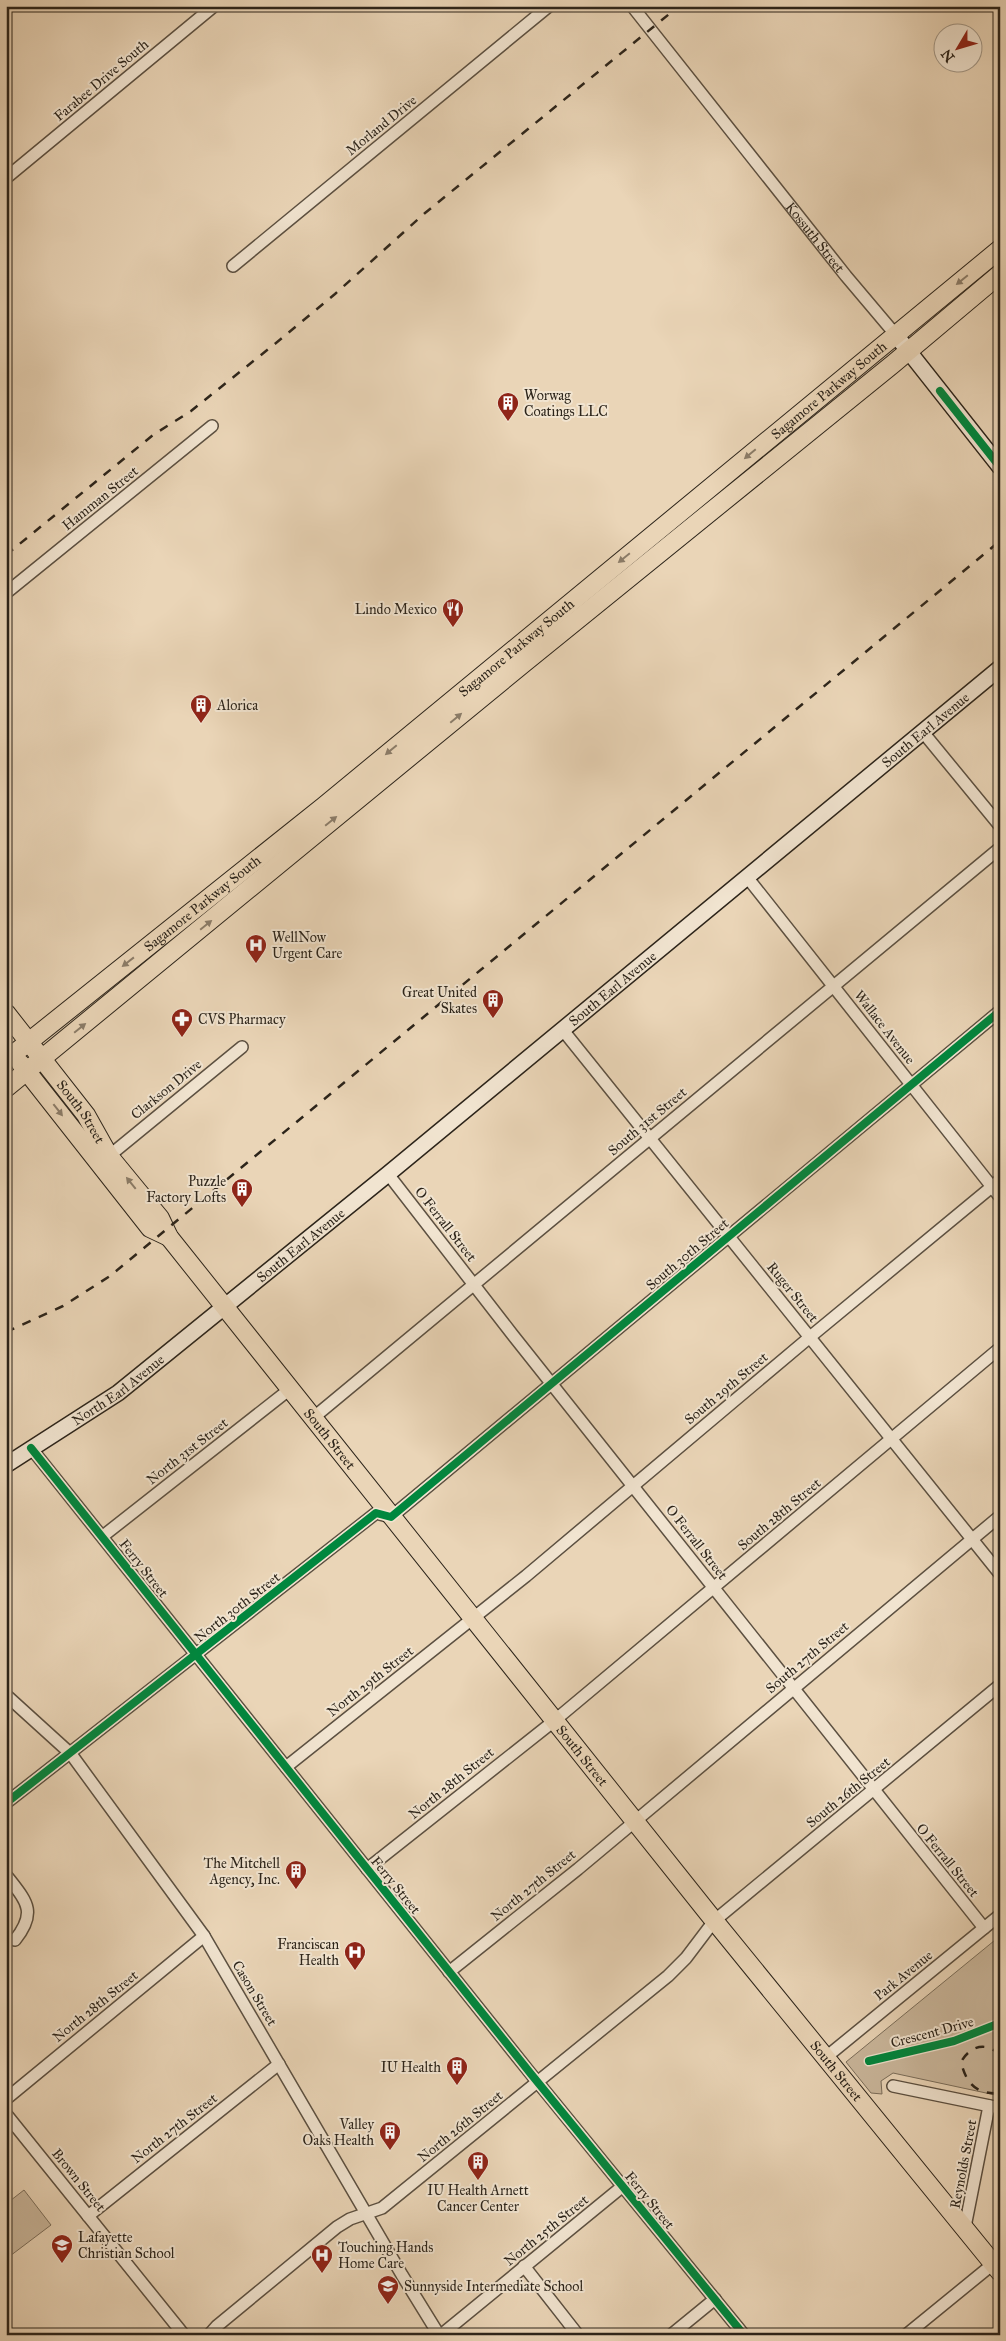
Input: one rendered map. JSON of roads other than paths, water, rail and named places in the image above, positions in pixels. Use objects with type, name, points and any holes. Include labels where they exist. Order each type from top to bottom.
[{"type":"main road","name":"Sagamore Parkway South","points":[[9,1053],[28,1041],[329,802],[1000,248]]},
{"type":"main road","name":"Sagamore Parkway South","points":[[6,1088],[1000,274]]},
{"type":"main road","name":"South Street","points":[[6,1013],[86,1116],[109,1156],[160,1218],[168,1237],[225,1306],[714,1922],[998,2267]]},
{"type":"main road","name":"South Street","points":[[9,1053],[28,1071],[150,1228],[168,1237]]},
{"type":"street","name":"Farabee Drive South","points":[[6,178],[214,6]]},
{"type":"street","name":"Morland Drive","points":[[233,266],[549,6]]},
{"type":"street","name":"Kossuth Street","points":[[632,6],[1000,467]]},
{"type":"street","name":"Hamman Street","points":[[6,593],[212,426]]},
{"type":"street","name":"South Earl Avenue","points":[[225,1306],[388,1174],[1000,668]]},
{"type":"street","points":[[922,731],[1000,826]]},
{"type":"street","name":"South 31st Street","points":[[313,1418],[1000,848]]},
{"type":"street","name":"Wallace Avenue","points":[[747,876],[911,1085],[996,1183],[1000,1197]]},
{"type":"street","name":"South 30th Street","points":[[391,1517],[1000,1011]]},
{"type":"street","name":"Ruger Street","points":[[562,1029],[1000,1574]]},
{"type":"street","name":"Clarkson Drive","points":[[109,1156],[242,1047]]},
{"type":"street","name":"O Ferrall Street","points":[[388,1174],[552,1384],[984,1928]]},
{"type":"street","name":"South 29th Street","points":[[473,1619],[996,1183]]},
{"type":"street","name":"North Earl Avenue","points":[[6,1464],[118,1394],[225,1306]]},
{"type":"street","name":"South 28th Street","points":[[554,1721],[1000,1348]]},
{"type":"street","name":"North 31st Street","points":[[103,1536],[290,1389]]},
{"type":"street","name":"Ferry Street","points":[[31,1448],[449,1972],[744,2335]]},
{"type":"street","name":"North 30th Street","points":[[6,1803],[71,1754],[376,1513],[391,1517]]},
{"type":"street","name":"South 27th Street","points":[[634,1821],[1000,1516]]},
{"type":"street","name":"North 29th Street","points":[[286,1767],[473,1619]]},
{"type":"street","name":"South 26th Street","points":[[714,1922],[1000,1684]]},
{"type":"street","name":"Cason Street","points":[[6,1695],[71,1754],[204,1936],[440,2335]]},
{"type":"street","name":"North 28th Street","points":[[367,1869],[554,1721]]},
{"type":"street","name":"North 27th Street","points":[[449,1972],[634,1821]]},
{"type":"street","points":[[6,1876],[24,1898],[28,1913],[26,1926],[15,1940]]},
{"type":"street","name":"Park Avenue","points":[[825,2058],[1000,1915]]},
{"type":"street","name":"North 26th Street","points":[[209,2335],[337,2227],[350,2218],[382,2208],[668,1976],[686,1958],[714,1922]]},
{"type":"street","name":"North 28th Street","points":[[6,2099],[204,1936]]},
{"type":"street","name":"North 27th Street","points":[[88,2216],[279,2064]]},
{"type":"street","points":[[893,2086],[994,2107]]},
{"type":"street","name":"Reynolds Street","points":[[965,2227],[994,2107]]},
{"type":"street","name":"Brown Street","points":[[6,2114],[184,2335]]},
{"type":"street","name":"North 25th Street","points":[[440,2335],[623,2186]]},
{"type":"street","points":[[524,2266],[578,2335]]},
{"type":"street","points":[[906,2335],[998,2267]]},
{"type":"street","points":[[671,2335],[715,2299]]},
{"type":"railway","points":[[6,555],[153,435],[191,411],[276,343],[335,294],[425,213],[679,6]]},
{"type":"railway","points":[[6,1332],[63,1306],[110,1276],[1000,541]]},
{"type":"railway","points":[[1000,2055],[989,2048],[979,2047],[969,2052],[961,2062],[969,2082],[978,2090],[1000,2093]]},
{"type":"place","name":"Worwag Coatings LLC","points":[[508,422]]},
{"type":"place","name":"Lindo Mexico","points":[[453,628]]},
{"type":"place","name":"Alorica","points":[[201,724]]},
{"type":"place","name":"WellNow Urgent Care","points":[[256,964]]},
{"type":"place","name":"Great United Skates","points":[[493,1019]]},
{"type":"place","name":"CVS Pharmacy","points":[[182,1038]]},
{"type":"place","name":"Puzzle Factory Lofts","points":[[242,1208]]},
{"type":"place","name":"The Mitchell Agency, Inc.","points":[[296,1890]]},
{"type":"place","name":"Franciscan Health","points":[[355,1971]]},
{"type":"place","name":"IU Health","points":[[457,2086]]},
{"type":"place","name":"Valley Oaks Health","points":[[390,2151]]},
{"type":"place","name":"IU Health Arnett Cancer Center","points":[[478,2181]]},
{"type":"place","name":"Lafayette Christian School","points":[[62,2264]]},
{"type":"place","name":"Touching Hands Home Care","points":[[322,2274]]},
{"type":"place","name":"Sunnyside Intermediate School","points":[[388,2305]]}]
